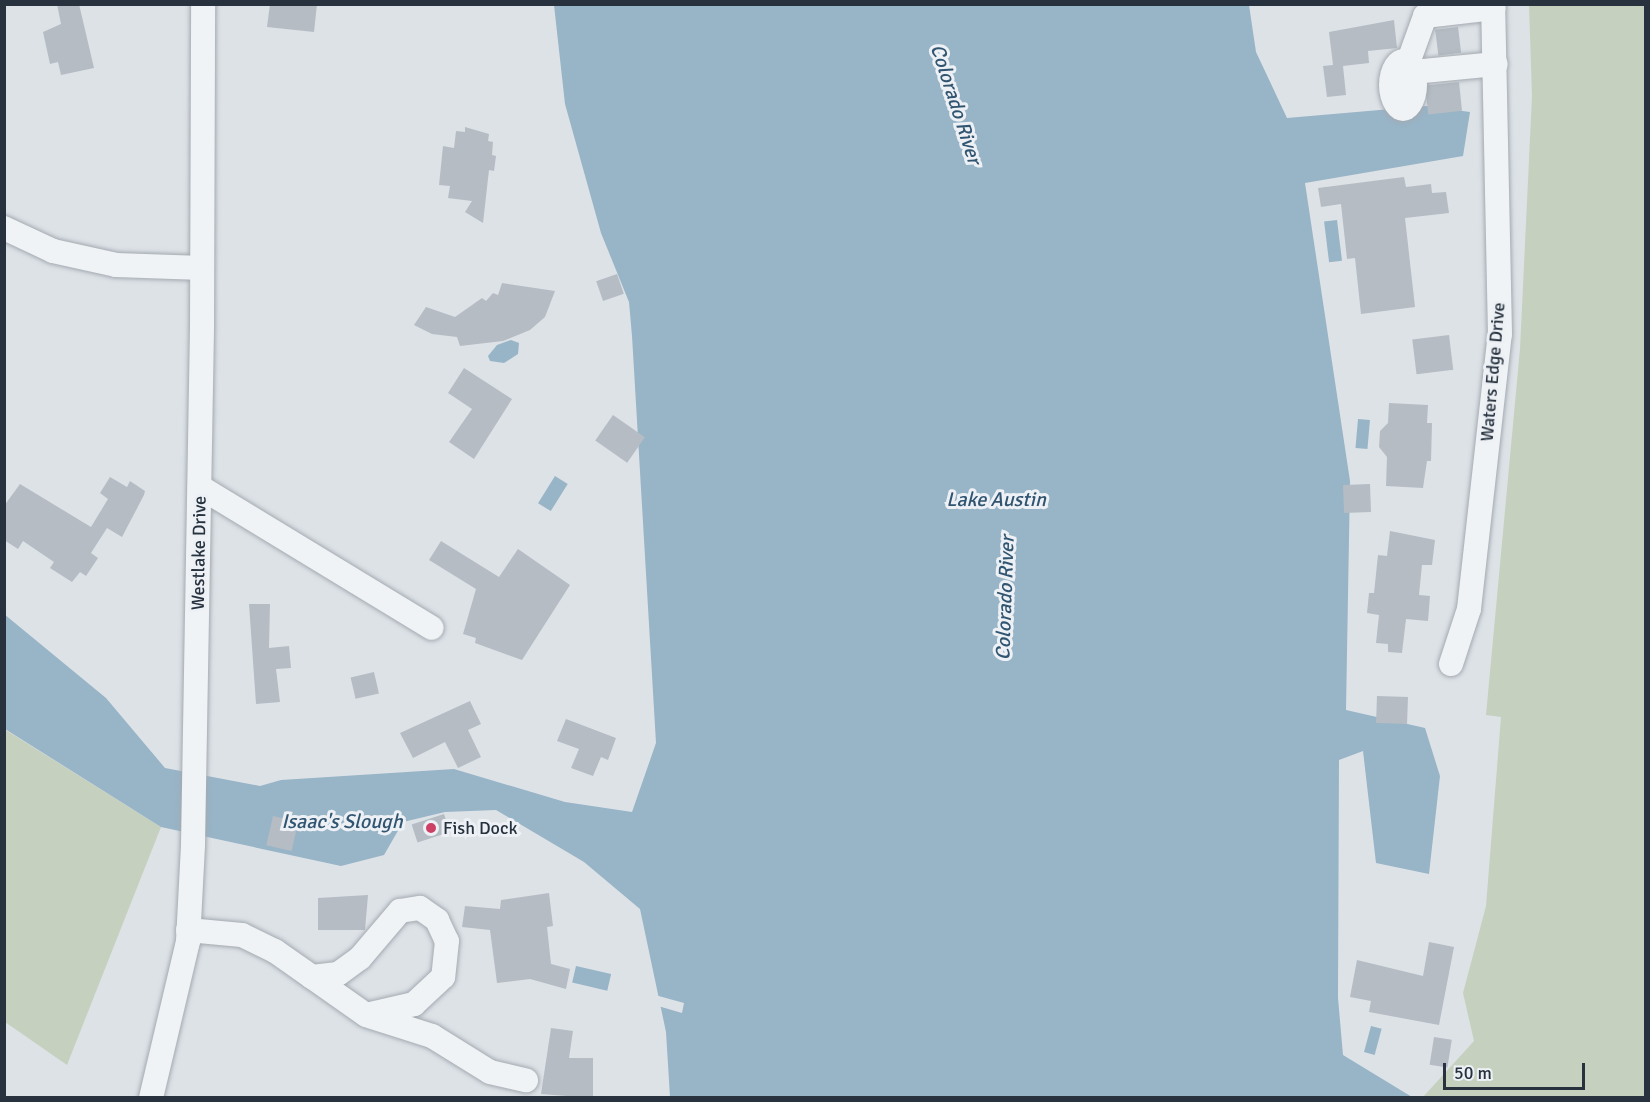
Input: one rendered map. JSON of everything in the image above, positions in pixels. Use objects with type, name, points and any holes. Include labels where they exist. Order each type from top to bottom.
[{"type":"street","name":"Westlake Drive","points":[[151,1098],[189,930],[193,844],[200,487],[203,4]]},
{"type":"street","points":[[1494,6],[1425,16],[1411,68],[1497,64]]},
{"type":"street","name":"Waters Edge Drive","points":[[1451,664],[1469,609],[1500,334],[1497,64],[1494,6]]},
{"type":"street","points":[[4,228],[53,252],[116,265],[202,268]]},
{"type":"street","points":[[200,487],[432,628]]},
{"type":"street","points":[[312,977],[338,974],[360,958],[400,911],[420,908],[429,914],[437,920],[447,941],[442,977],[414,1004],[366,1016]]},
{"type":"street","points":[[189,930],[242,935],[275,951],[366,1016],[432,1036],[490,1072],[526,1080]]},
{"type":"green space","points":[[1529,5],[1645,5],[1645,1097],[1422,1098],[1474,1041],[1463,993],[1486,906],[1501,717],[1486,715],[1520,349],[1532,96]]},
{"type":"green space","points":[[4,729],[161,827],[67,1065],[5,1022]]},
{"type":"water","name":"Lake Austin","points":[[554,5],[1249,5],[1256,52],[1287,118],[1426,106],[1470,112],[1463,156],[1305,183],[1350,481],[1346,710],[1425,728],[1440,776],[1429,874],[1376,863],[1363,751],[1339,760],[1338,998],[1343,1055],[1412,1097],[670,1097],[666,1032],[640,909],[584,862],[496,810],[445,812],[403,822],[384,855],[341,866],[161,827],[5,729],[4,614],[106,698],[165,768],[260,786],[281,780],[454,769],[565,802],[632,812],[656,743],[629,302],[601,233],[565,104]]},
{"type":"water","points":[[1337,220],[1342,261],[1329,262],[1324,222]]},
{"type":"water","points":[[511,340],[519,343],[518,354],[504,363],[490,361],[488,356],[497,345]]},
{"type":"water","points":[[1358,419],[1370,420],[1367,449],[1355,448]]},
{"type":"water","points":[[555,476],[568,484],[551,511],[538,503]]},
{"type":"water","points":[[576,966],[611,974],[607,991],[572,983]]},
{"type":"water","points":[[1371,1026],[1382,1029],[1375,1055],[1364,1052]]},
{"type":"pier","points":[[655,995],[684,1003],[682,1013],[658,1006]]},
{"type":"building","points":[[57,4],[79,4],[94,68],[61,75],[58,62],[50,64],[43,32],[61,24]]},
{"type":"building","points":[[270,4],[317,4],[314,32],[267,27]]},
{"type":"building","points":[[1394,20],[1397,48],[1368,51],[1369,63],[1343,66],[1346,95],[1327,97],[1323,66],[1333,65],[1329,32]]},
{"type":"building","points":[[1458,27],[1461,53],[1438,56],[1435,30]]},
{"type":"building","points":[[1459,82],[1462,111],[1428,114],[1425,86]]},
{"type":"building","points":[[465,127],[489,134],[488,141],[493,142],[492,155],[496,156],[494,171],[489,170],[483,223],[465,212],[472,201],[448,198],[450,186],[439,185],[443,146],[454,148],[456,131],[465,132]]},
{"type":"building","points":[[1404,177],[1406,187],[1431,184],[1432,193],[1446,192],[1449,213],[1405,218],[1415,307],[1361,314],[1355,258],[1347,259],[1341,204],[1321,207],[1318,188]]},
{"type":"building","points":[[617,274],[624,294],[603,301],[596,281]]},
{"type":"building","points":[[502,283],[555,291],[545,317],[530,330],[503,341],[460,346],[457,337],[432,334],[414,325],[426,307],[455,317],[482,298],[486,301],[493,293],[498,295]]},
{"type":"building","points":[[1449,335],[1453,370],[1417,374],[1412,340]]},
{"type":"building","points":[[464,368],[512,399],[474,459],[449,442],[472,409],[448,393]]},
{"type":"building","points":[[1389,403],[1428,405],[1427,423],[1432,423],[1431,461],[1427,461],[1423,488],[1386,486],[1387,457],[1379,447],[1380,431],[1388,423]]},
{"type":"building","points":[[613,415],[645,437],[627,463],[595,440]]},
{"type":"building","points":[[110,477],[127,487],[130,481],[145,491],[122,537],[107,528],[91,553],[98,558],[86,576],[80,572],[72,582],[50,568],[54,562],[23,541],[18,549],[4,540],[4,506],[20,484],[91,527],[108,499],[100,493]]},
{"type":"building","points":[[1370,484],[1371,512],[1344,513],[1343,485]]},
{"type":"building","points":[[1390,531],[1435,540],[1432,565],[1422,565],[1419,595],[1430,596],[1428,621],[1406,619],[1402,653],[1388,652],[1388,644],[1376,643],[1379,615],[1367,613],[1369,593],[1374,593],[1378,555],[1387,556]]},
{"type":"building","points":[[441,541],[499,577],[518,549],[570,585],[522,660],[475,643],[476,638],[463,634],[476,589],[429,560]]},
{"type":"building","points":[[249,604],[270,604],[269,648],[289,646],[291,668],[276,669],[280,702],[256,704]]},
{"type":"building","points":[[374,672],[379,693],[356,699],[351,677]]},
{"type":"building","points":[[1377,696],[1408,697],[1407,724],[1376,723]]},
{"type":"building","points":[[470,701],[481,724],[468,730],[481,757],[458,768],[445,742],[413,758],[400,733]]},
{"type":"building","points":[[566,719],[616,738],[608,760],[601,757],[593,776],[571,768],[579,749],[557,741]]},
{"type":"building","name":"Fish Dock","points":[[444,814],[450,832],[418,843],[412,825]]},
{"type":"building","points":[[273,816],[298,822],[292,851],[266,845]]},
{"type":"building","points":[[549,893],[553,926],[547,927],[551,964],[570,969],[566,989],[530,979],[497,983],[490,930],[462,927],[465,906],[500,909],[501,900]]},
{"type":"building","points":[[368,895],[365,930],[318,930],[318,898]]},
{"type":"building","points":[[1429,942],[1454,947],[1439,1025],[1369,1012],[1371,1001],[1350,997],[1357,960],[1423,976]]},
{"type":"building","points":[[551,1028],[573,1031],[569,1058],[593,1058],[593,1098],[541,1094]]},
{"type":"building","points":[[1434,1037],[1452,1040],[1447,1067],[1430,1065]]},
{"type":"place","name":"Fish Dock","points":[[431,828]]},
{"type":"water label","name":"Colorado River","points":[[956,104]]},
{"type":"water label","name":"Colorado River","points":[[1005,598]]},
{"type":"water label","name":"Isaac's Slough","points":[[342,821]]}]
